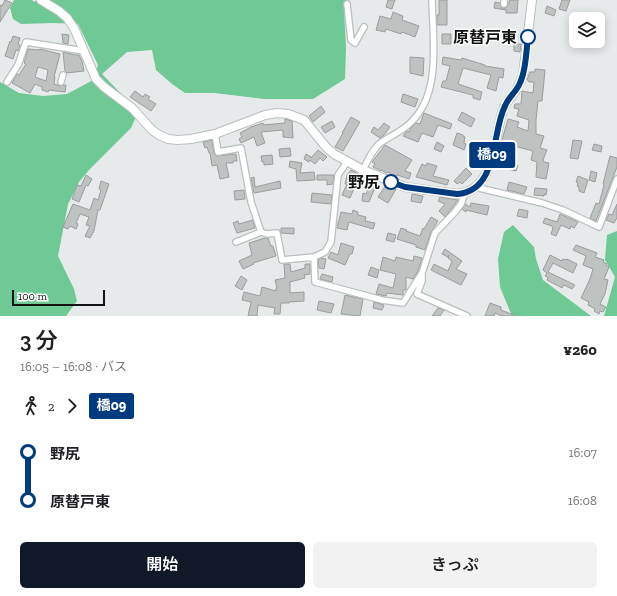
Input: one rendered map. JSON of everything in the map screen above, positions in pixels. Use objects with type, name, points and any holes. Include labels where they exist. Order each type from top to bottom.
[{"type":"street","points":[[41,0],[59,11],[67,18],[74,28],[96,79],[104,88],[132,108],[152,130],[159,135],[168,139],[191,139],[215,134],[264,115],[277,113],[288,114],[304,120],[326,147],[347,162],[405,187],[446,193],[465,193],[475,187],[488,170],[505,106],[515,92],[523,75],[532,0]]},
{"type":"street","points":[[363,170],[372,153],[379,145],[408,125],[419,113],[427,100],[431,84],[433,54],[432,0]]},
{"type":"street","points":[[347,4],[351,40],[355,43],[364,27]]},
{"type":"street","points":[[7,82],[18,65],[26,42],[84,50]]},
{"type":"street","points":[[61,82],[63,75]]},
{"type":"street","points":[[215,134],[218,152],[241,148],[250,202],[261,232]]},
{"type":"street","points":[[236,242],[261,232],[267,234],[278,233],[282,260],[314,257],[325,252],[331,242],[338,175],[347,162]]},
{"type":"street","points":[[475,187],[556,208],[599,227],[617,179]]},
{"type":"street","points":[[314,257],[315,282],[382,300],[403,303],[422,273],[435,233],[461,204],[465,193]]},
{"type":"street","points":[[422,273],[422,281],[417,294],[467,316]]},
{"type":"green space","points":[[14,0],[32,0],[34,2],[37,0],[346,0],[344,9],[346,48],[345,79],[313,99],[264,99],[215,93],[185,93],[156,70],[152,50],[127,52],[102,74],[133,106],[135,119],[131,128],[79,182],[68,204],[58,256],[74,289],[77,301],[66,316],[0,316],[0,82],[19,93],[43,96],[67,94],[93,80],[98,65],[78,24],[21,24],[13,19],[10,8]]},
{"type":"green space","points":[[513,225],[534,247],[536,259],[543,280],[591,316],[512,316],[500,287],[498,259],[504,232]]},
{"type":"green space","points":[[617,231],[617,316],[604,316],[615,277],[605,260],[607,235]]},
{"type":"building","points":[[5,0],[12,3],[0,22],[0,5],[2,6]]},
{"type":"building","points":[[388,0],[395,0],[392,9],[386,7]]},
{"type":"building","points":[[439,0],[447,0],[447,25],[437,25]]},
{"type":"building","points":[[510,0],[518,0],[517,13],[506,13],[506,10],[494,8],[495,2],[500,3],[502,8],[506,8]]},
{"type":"building","points":[[562,0],[570,0],[566,11],[559,9]]},
{"type":"building","points":[[547,6],[556,10],[554,16],[545,13]]},
{"type":"building","points":[[393,12],[403,16],[402,20],[419,26],[415,37],[402,32],[401,34],[386,29],[385,32],[376,30],[380,16],[391,19]]},
{"type":"building","points":[[62,34],[69,35],[68,44],[63,43]]},
{"type":"building","points":[[442,34],[451,34],[451,44],[442,44]]},
{"type":"building","points":[[13,36],[20,38],[18,44],[20,45],[18,51],[16,50],[13,59],[5,56]]},
{"type":"building","points":[[514,44],[521,44],[520,52],[514,51]]},
{"type":"building","points":[[28,49],[40,49],[60,54],[54,77],[54,84],[60,86],[66,85],[65,92],[49,90],[48,92],[42,90],[42,87],[35,84],[30,93],[12,83],[17,74],[19,75],[26,64],[24,63]],"holes":[[[38,67],[48,70],[46,81],[35,77]]]},
{"type":"building","points":[[63,52],[79,55],[84,71],[67,73],[65,71]]},
{"type":"building","points":[[410,57],[424,58],[423,76],[410,73]]},
{"type":"building","points":[[443,57],[461,60],[462,58],[485,66],[504,69],[503,78],[499,77],[496,91],[487,88],[491,75],[463,68],[458,84],[482,92],[480,100],[473,98],[473,95],[441,87],[443,81],[446,81],[450,66],[442,64]]},
{"type":"building","points":[[535,69],[545,70],[542,101],[538,101],[536,134],[544,136],[540,148],[547,150],[543,160],[544,162],[549,163],[546,179],[536,177],[537,162],[531,160],[533,151],[514,146],[509,163],[518,165],[516,171],[499,167],[507,142],[502,140],[508,119],[519,122],[517,127],[528,131],[529,120],[517,116],[519,109],[514,108],[515,104],[521,104],[522,91],[533,93],[534,82],[529,82],[527,80],[530,72],[535,72]]},
{"type":"building","points":[[135,91],[143,97],[145,94],[150,97],[148,99],[156,104],[151,111],[130,97]]},
{"type":"building","points":[[403,94],[418,99],[415,107],[401,102]]},
{"type":"building","points":[[321,106],[325,112],[313,122],[309,116]]},
{"type":"building","points":[[462,112],[475,119],[471,127],[458,120]]},
{"type":"building","points":[[424,113],[452,124],[450,129],[438,125],[433,137],[422,133],[418,142],[403,136],[407,131],[409,132],[416,123],[420,124]]},
{"type":"building","points":[[351,117],[360,122],[343,151],[335,147]]},
{"type":"building","points":[[285,119],[292,121],[293,138],[283,137],[283,130],[261,132],[265,143],[257,146],[254,137],[241,143],[239,139],[242,137],[240,133],[251,127],[263,123],[263,125],[285,123]]},
{"type":"building","points":[[332,121],[335,127],[325,133],[321,127]]},
{"type":"building","points":[[384,123],[390,127],[380,138],[371,132],[374,127],[378,130]]},
{"type":"building","points":[[457,133],[465,137],[464,143],[466,144],[464,150],[453,145]]},
{"type":"building","points":[[212,140],[214,153],[216,156],[236,154],[237,161],[233,161],[233,163],[226,163],[229,177],[220,179],[217,165],[212,166],[210,153],[207,147],[205,148],[203,142]]},
{"type":"building","points":[[573,140],[582,141],[578,159],[570,158]]},
{"type":"building","points":[[437,142],[444,146],[441,152],[434,149]]},
{"type":"building","points":[[594,144],[602,146],[601,152],[592,150]]},
{"type":"building","points":[[385,145],[412,160],[405,171],[411,173],[409,179],[397,175],[395,177],[388,172],[381,171],[373,167],[375,164],[372,162]]},
{"type":"building","points":[[290,148],[291,156],[280,157],[279,149]]},
{"type":"building","points":[[318,150],[327,157],[323,161],[320,158],[315,164],[310,160],[309,162],[304,159],[306,154],[311,158]]},
{"type":"building","points":[[272,155],[273,164],[264,165],[261,156]]},
{"type":"building","points":[[610,156],[617,158],[617,167],[596,221],[590,218],[596,203],[599,204]]},
{"type":"building","points":[[290,161],[302,163],[300,173],[314,172],[315,180],[297,181],[296,169],[289,167]]},
{"type":"building","points":[[427,163],[437,166],[433,176],[449,180],[447,185],[416,177],[422,164],[426,166]]},
{"type":"building","points":[[466,168],[472,174],[462,184],[460,182],[457,184],[454,181]]},
{"type":"building","points":[[351,170],[360,175],[357,187],[355,186],[350,198],[342,195],[347,184],[345,184],[347,175]]},
{"type":"building","points":[[591,171],[597,173],[595,182],[589,180]]},
{"type":"building","points":[[86,175],[92,179],[88,186],[86,185],[79,202],[72,199],[77,185],[81,186]]},
{"type":"building","points":[[317,175],[334,175],[333,184],[327,185],[327,180],[317,180]]},
{"type":"building","points":[[578,176],[588,180],[584,193],[579,191],[579,187],[577,186],[578,183],[576,182]]},
{"type":"building","points":[[254,177],[255,187],[280,181],[281,188],[254,193],[251,178]]},
{"type":"building","points":[[101,181],[109,184],[100,210],[98,210],[94,231],[90,238],[85,236],[90,226],[86,225],[89,217],[80,214],[76,223],[78,224],[76,229],[70,226],[68,229],[63,227],[73,204],[90,210],[94,198],[98,200],[101,190],[99,189]]},
{"type":"building","points":[[372,181],[377,183],[369,202],[362,201],[363,193],[366,194]]},
{"type":"building","points":[[509,182],[527,187],[524,194],[507,190]]},
{"type":"building","points":[[386,185],[396,189],[388,203],[378,197]]},
{"type":"building","points":[[535,188],[547,189],[546,195],[534,195]]},
{"type":"building","points":[[244,190],[245,199],[235,200],[234,191]]},
{"type":"building","points":[[312,193],[332,195],[331,204],[311,202]]},
{"type":"building","points":[[412,194],[423,196],[421,203],[411,201]]},
{"type":"building","points":[[440,197],[458,200],[445,217],[439,211],[445,204],[438,201]]},
{"type":"building","points":[[471,203],[489,206],[487,215],[466,210],[466,212],[462,209],[465,204],[470,207]]},
{"type":"building","points":[[617,204],[617,218],[614,223],[606,220],[609,214],[612,215]]},
{"type":"building","points":[[519,209],[528,211],[527,218],[517,216]]},
{"type":"building","points":[[353,210],[358,212],[358,215],[366,217],[365,221],[375,223],[373,229],[349,222],[347,230],[337,228],[341,212],[352,214]]},
{"type":"building","points":[[560,214],[578,222],[574,228],[571,226],[570,229],[561,225],[556,236],[551,234],[553,228],[552,226],[543,223],[545,218],[557,222]]},
{"type":"building","points":[[431,217],[438,221],[431,232],[425,250],[416,247],[416,245],[397,239],[401,228],[420,236],[423,228],[424,229]]},
{"type":"building","points":[[253,220],[255,228],[237,233],[233,223],[238,221],[239,224]]},
{"type":"building","points":[[281,228],[294,228],[294,234],[281,233]]},
{"type":"building","points":[[388,233],[396,235],[394,242],[386,240]]},
{"type":"building","points":[[268,238],[271,246],[273,246],[276,256],[253,263],[254,264],[243,269],[239,261],[252,255],[249,243]]},
{"type":"building","points":[[341,243],[354,247],[352,254],[350,254],[345,265],[328,258],[331,252],[338,255]]},
{"type":"building","points":[[576,245],[597,253],[595,257],[604,260],[603,262],[609,267],[604,279],[608,280],[605,294],[600,304],[606,307],[603,312],[600,311],[599,314],[594,311],[595,309],[588,305],[589,302],[581,298],[593,269],[583,265],[586,256],[573,250]]},
{"type":"building","points":[[445,249],[462,261],[456,269],[467,274],[461,285],[431,270],[434,264],[448,271],[452,261],[448,258],[449,255],[448,257],[442,254]]},
{"type":"building","points":[[550,255],[562,261],[563,259],[567,259],[577,264],[573,273],[553,263],[548,272],[575,285],[572,289],[564,285],[562,288],[547,280],[548,277],[545,276],[547,273],[543,270]]},
{"type":"building","points":[[414,256],[422,258],[418,271],[413,279],[406,277],[406,290],[403,290],[403,295],[387,293],[386,296],[376,294],[379,284],[393,288],[396,274],[380,270],[383,257],[395,261],[396,257],[413,261]]},
{"type":"building","points":[[321,258],[326,259],[324,269],[319,268],[318,260]]},
{"type":"building","points":[[284,264],[290,264],[291,272],[305,268],[305,264],[310,264],[310,274],[304,275],[305,278],[290,282],[290,293],[304,292],[304,301],[281,303],[280,314],[274,314],[275,308],[258,305],[257,316],[248,316],[251,302],[242,300],[244,292],[260,296],[262,287],[276,291],[277,288],[275,280],[285,278]]},
{"type":"building","points":[[371,267],[379,270],[377,278],[368,275]]},
{"type":"building","points":[[322,274],[333,277],[332,282],[320,279]]},
{"type":"building","points":[[241,276],[247,280],[242,290],[235,286]]},
{"type":"building","points":[[345,295],[363,299],[360,316],[341,314]]},
{"type":"building","points":[[319,301],[334,304],[331,313],[317,310]]},
{"type":"building","points":[[374,302],[384,305],[382,310],[373,308]]},
{"type":"building","points":[[490,303],[501,307],[501,310],[516,316],[502,316],[495,313],[494,316],[485,316]]},
{"type":"building","points":[[438,308],[444,310],[440,316],[432,316]]},
{"type":"bus line","name":"橋09","points":[[391,182],[405,187],[457,194],[465,193],[480,182],[488,170],[496,142],[501,116],[505,106],[520,84],[523,75],[528,37]]},
{"type":"place","name":"原替戸東","points":[[528,37]]},
{"type":"place","name":"野尻","points":[[391,182]]}]
